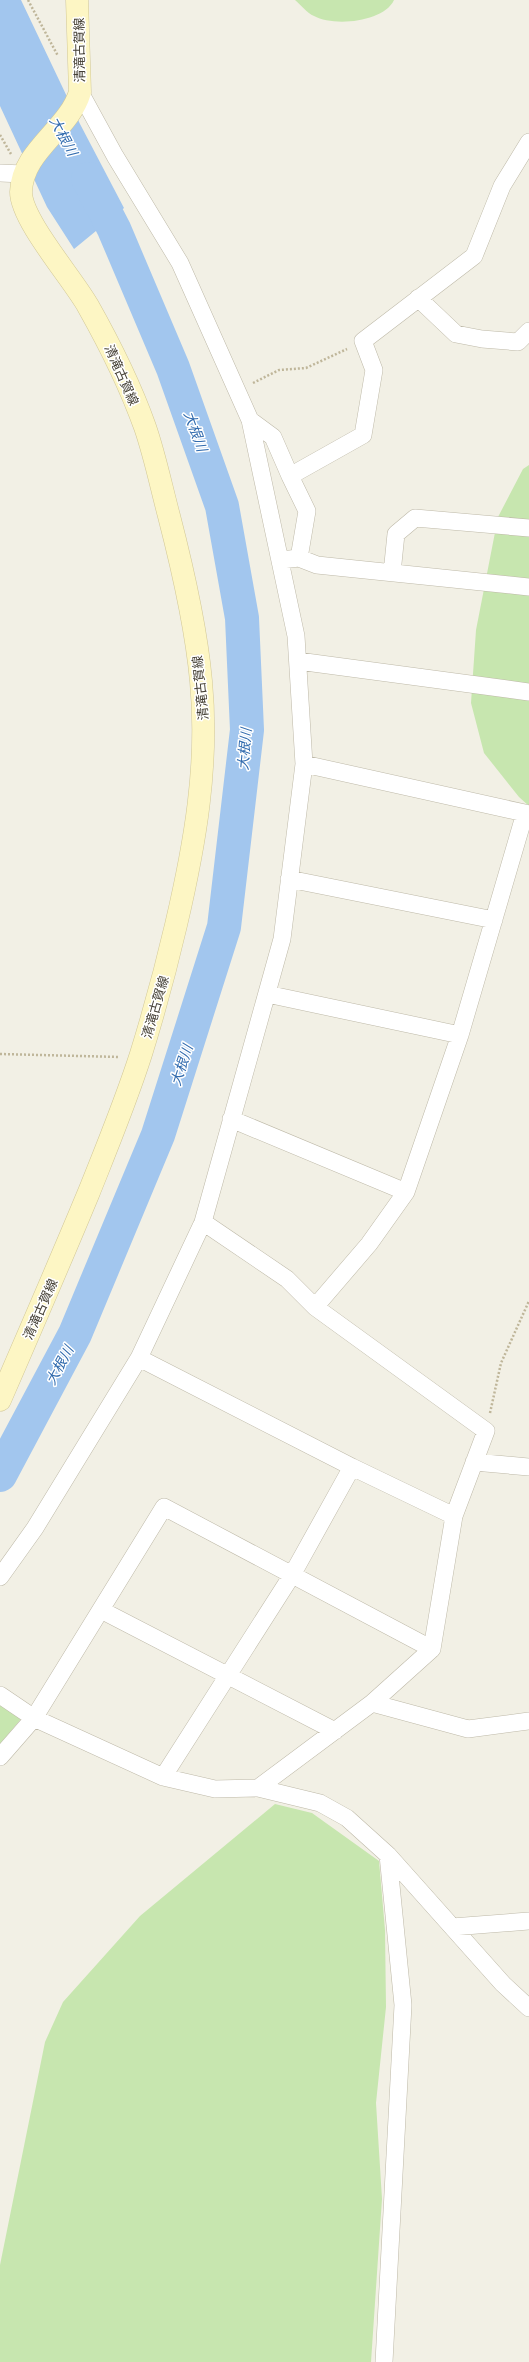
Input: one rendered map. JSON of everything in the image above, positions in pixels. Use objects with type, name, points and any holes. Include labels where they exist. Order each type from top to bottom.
[{"type":"main road","name":"清滝古賀線","points":[[77,0],[78,99]]},
{"type":"main road","points":[[26,168],[78,99]]},
{"type":"main road","name":"清滝古賀線","points":[[0,1400],[102,1160],[140,1057],[164,976],[196,837],[202,783],[204,729],[201,679],[179,556],[146,430],[120,365],[86,302],[29,217],[21,201],[26,168]]},
{"type":"street","points":[[0,1577],[35,1528],[139,1358],[203,1222],[282,939],[304,764],[296,636],[250,420],[180,263],[78,99]]},
{"type":"street","points":[[290,476],[363,435],[374,370],[364,341],[474,256],[502,186],[529,142]]},
{"type":"street","points":[[0,173],[26,168]]},
{"type":"street","points":[[418,298],[456,334],[482,340],[518,342],[529,331]]},
{"type":"street","points":[[250,420],[273,437],[307,511],[299,558]]},
{"type":"street","points":[[392,573],[396,534],[415,518],[529,528]]},
{"type":"street","points":[[281,560],[299,558],[317,566],[529,587]]},
{"type":"street","points":[[298,661],[529,692]]},
{"type":"street","points":[[304,764],[527,814],[460,1035],[406,1192],[369,1244],[315,1307]]},
{"type":"street","points":[[290,879],[494,920]]},
{"type":"street","points":[[267,994],[460,1035]]},
{"type":"street","points":[[231,1119],[406,1192]]},
{"type":"street","points":[[203,1222],[287,1279],[315,1307],[486,1431],[454,1516],[432,1649],[372,1703],[258,1788]]},
{"type":"street","points":[[139,1358],[352,1467],[454,1516]]},
{"type":"street","points":[[474,1462],[529,1467]]},
{"type":"street","points":[[163,1777],[292,1575],[352,1467]]},
{"type":"street","points":[[0,1757],[34,1718],[164,1507],[432,1649]]},
{"type":"street","points":[[101,1610],[334,1731]]},
{"type":"street","points":[[0,1695],[34,1718],[163,1777],[215,1789],[258,1788],[320,1802],[347,1818],[388,1855],[503,1984],[529,2008]]},
{"type":"street","points":[[372,1703],[468,1729],[529,1720]]},
{"type":"street","points":[[384,2362],[403,2005],[388,1855]]},
{"type":"street","points":[[452,1928],[529,1921]]},
{"type":"path","points":[[28,0],[59,59]]},
{"type":"path","points":[[236,390],[279,370],[306,368],[364,341]]},
{"type":"path","points":[[0,1054],[140,1057]]},
{"type":"path","points":[[486,1431],[501,1363],[529,1301]]},
{"type":"green space","points":[[295,0],[394,0],[389,7],[370,18],[345,22],[323,19],[311,15]]},
{"type":"green space","points":[[529,465],[529,806],[519,797],[484,753],[471,703],[476,630],[498,517],[523,469]]},
{"type":"green space","points":[[0,1704],[21,1719],[0,1744]]},
{"type":"green space","points":[[275,1804],[312,1813],[379,1861],[385,1930],[386,2007],[376,2103],[382,2199],[371,2362],[0,2362],[0,2265],[45,2042],[63,2002],[140,1916]]},
{"type":"water","points":[[0,0],[21,0],[80,124],[124,208],[74,249],[47,207],[0,106]]},
{"type":"waterway","name":"大根川","points":[[0,1475],[75,1334],[158,1135],[224,927],[247,730],[242,618],[222,506],[173,368],[114,229],[88,179]]}]
